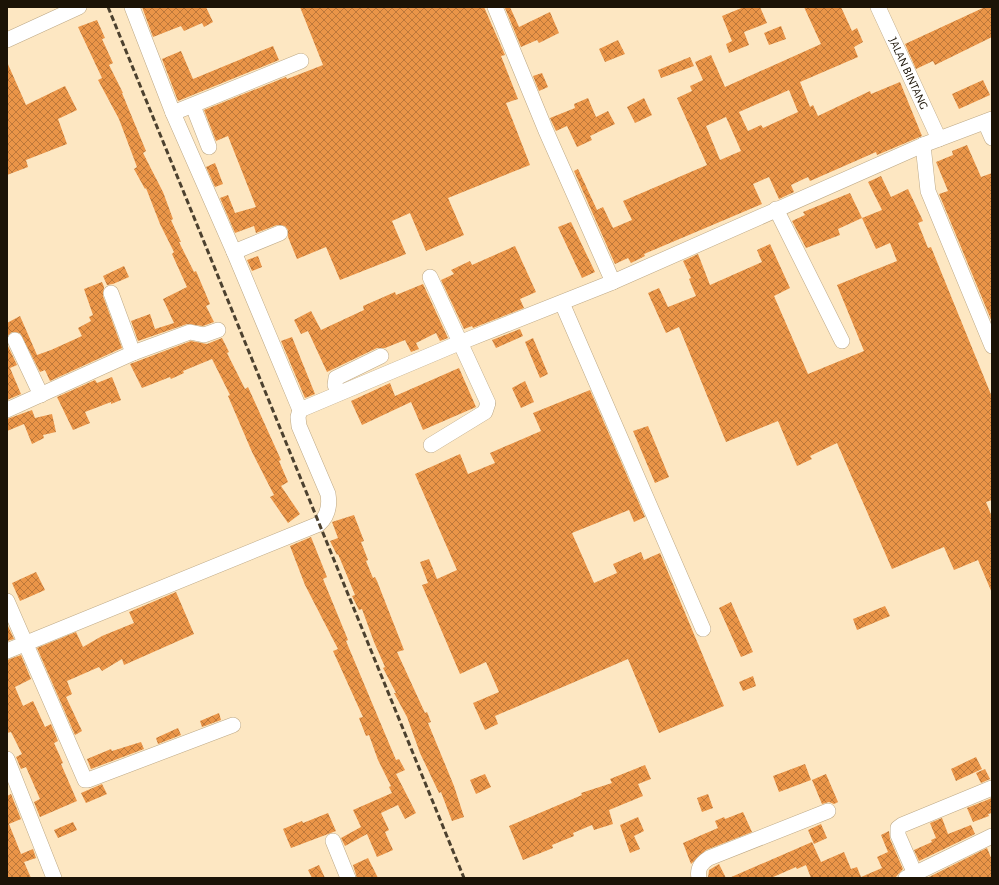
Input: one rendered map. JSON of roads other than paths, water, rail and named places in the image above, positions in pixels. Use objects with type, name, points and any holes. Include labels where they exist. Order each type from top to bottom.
[{"type":"street","points":[[7,40],[79,7]]},
{"type":"street","points":[[7,651],[319,524],[328,512],[329,499],[299,426],[298,417],[300,410],[234,252],[173,113],[132,7]]},
{"type":"street","points":[[495,7],[546,131],[613,282]]},
{"type":"street","name":"JALAN BINTANG","points":[[878,7],[939,139]]},
{"type":"street","points":[[173,113],[302,61]]},
{"type":"street","points":[[193,106],[209,147]]},
{"type":"street","points":[[300,410],[459,343],[613,282],[923,145],[989,120],[992,138]]},
{"type":"street","points":[[923,145],[928,190],[992,346]]},
{"type":"street","points":[[776,209],[842,341]]},
{"type":"street","points":[[234,252],[280,233]]},
{"type":"street","points":[[430,277],[459,343],[488,403],[485,412],[431,445]]},
{"type":"street","points":[[111,293],[133,353]]},
{"type":"street","points":[[562,303],[703,629]]},
{"type":"street","points":[[7,410],[133,353],[190,332],[204,335],[218,330]]},
{"type":"street","points":[[15,340],[41,395]]},
{"type":"street","points":[[339,393],[335,385],[336,378],[380,356]]},
{"type":"street","points":[[7,601],[85,780],[234,724]]},
{"type":"street","points":[[7,759],[12,784],[54,878]]},
{"type":"street","points":[[992,788],[898,828],[898,835],[910,876],[927,866],[992,836]]},
{"type":"street","points":[[699,878],[699,869],[702,862],[708,858],[828,811]]},
{"type":"street","points":[[333,841],[348,878]]},
{"type":"railway","points":[[108,7],[464,878]]}]
